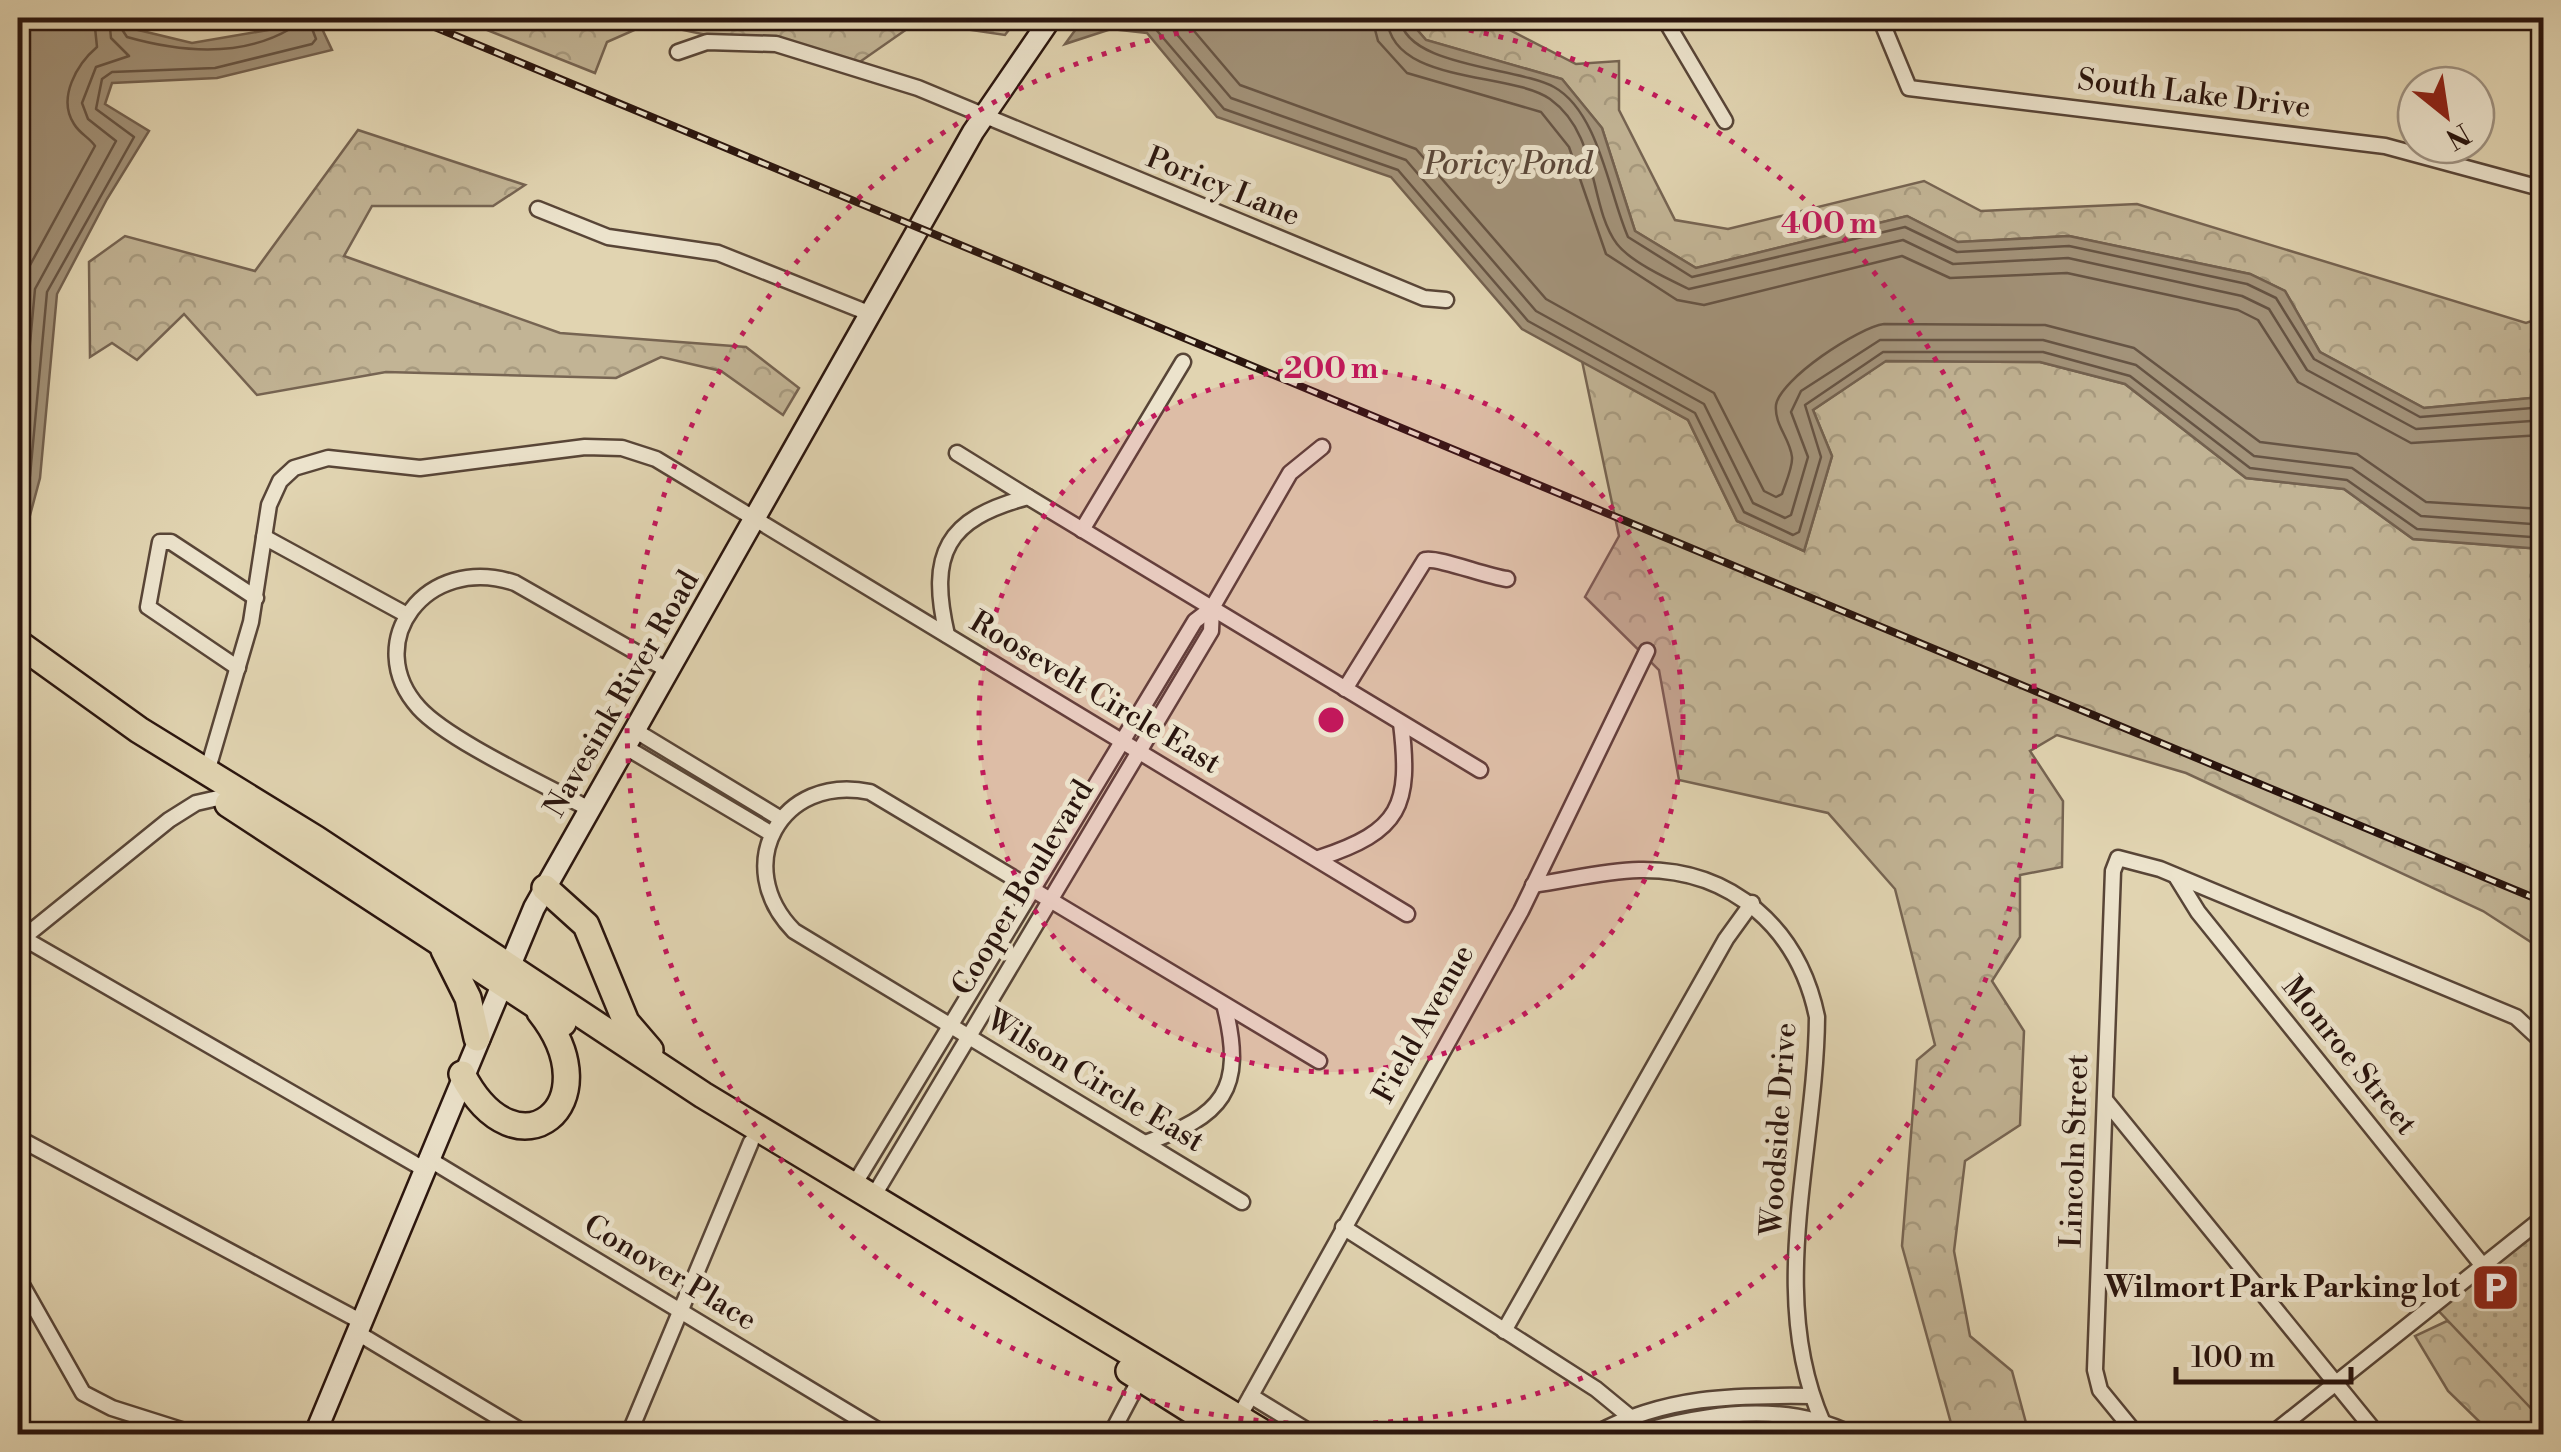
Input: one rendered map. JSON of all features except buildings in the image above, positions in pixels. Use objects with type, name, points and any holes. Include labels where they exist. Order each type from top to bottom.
[{"type":"highway","points":[[22,652],[504,974],[1265,1434]]},
{"type":"highway","points":[[22,652],[92,716],[442,946],[504,974],[534,1004],[559,1038],[567,1059],[567,1093],[559,1107],[536,1124],[509,1125],[484,1111],[462,1074]]},
{"type":"highway","points":[[545,888],[586,925],[632,1032],[674,1075]]},
{"type":"highway","points":[[442,946],[462,983],[477,1038]]},
{"type":"highway","points":[[534,1004],[1140,1379],[1240,1416]]},
{"type":"main road","name":"Navesink River Road","points":[[315,1434],[477,1038],[545,888],[983,117],[1051,18]]},
{"type":"street","points":[[1664,18],[1724,121]]},
{"type":"street","name":"South Lake Drive","points":[[1880,18],[1909,88],[2385,146],[2544,189]]},
{"type":"street","name":"Poricy Lane","points":[[678,52],[708,42],[776,44],[918,88],[1424,298],[1446,300]]},
{"type":"street","points":[[538,208],[608,237],[718,253],[871,314]]},
{"type":"street","points":[[1082,530],[1183,362]]},
{"type":"street","name":"Cooper Boulevard","points":[[864,1191],[950,1026],[1195,621],[1212,608],[1290,473],[1322,447]]},
{"type":"street","name":"Roosevelt Circle East","points":[[206,772],[256,598],[269,505],[280,481],[311,460],[342,458],[420,468],[585,448],[639,452],[1319,858],[1406,914]]},
{"type":"street","points":[[956,453],[1480,770]]},
{"type":"street","points":[[947,635],[937,581],[947,545],[974,516],[1028,497]]},
{"type":"street","points":[[264,536],[407,615]]},
{"type":"street","points":[[238,668],[148,607],[160,542],[171,542],[256,598]]},
{"type":"street","points":[[1345,688],[1425,560],[1438,558],[1476,574],[1507,579]]},
{"type":"street","points":[[591,810],[438,724],[415,704],[402,678],[399,650],[407,615],[439,584],[461,576],[492,575],[515,583],[670,670]]},
{"type":"street","name":"Cooper Boulevard","points":[[864,1191],[966,1036],[1212,631],[1212,608]]},
{"type":"street","name":"Field Avenue","points":[[1240,1416],[1533,885],[1647,652]]},
{"type":"street","points":[[1319,858],[1374,836],[1395,814],[1407,782],[1402,723]]},
{"type":"street","points":[[632,739],[781,819]]},
{"type":"street","points":[[632,739],[772,834],[781,819],[810,796],[836,788],[870,792],[1034,888],[1224,1008],[1320,1062]]},
{"type":"street","points":[[20,940],[190,806],[218,798]]},
{"type":"street","name":"Wilson Circle East","points":[[772,834],[766,853],[770,896],[784,920],[817,945],[1242,1202]]},
{"type":"street","name":"Lincoln Street","points":[[2136,1434],[2100,1390],[2094,1370],[2113,870],[2118,858],[2128,857],[2177,877]]},
{"type":"street","name":"Woodside Drive","points":[[1533,885],[1603,872],[1668,871],[1712,882],[1752,903],[1796,953],[1807,974],[1817,1017],[1796,1292],[1801,1359],[1822,1423]]},
{"type":"street","points":[[2177,877],[2500,1010],[2524,1022],[2544,1042]]},
{"type":"street","name":"Monroe Street","points":[[2177,877],[2198,912],[2483,1266]]},
{"type":"street","points":[[1504,1331],[1726,939],[1752,903]]},
{"type":"street","name":"Conover Place","points":[[20,940],[425,1163],[884,1434]]},
{"type":"street","points":[[1146,1143],[1199,1122],[1223,1096],[1234,1058],[1224,1008]]},
{"type":"street","points":[[2106,1100],[2377,1434]]},
{"type":"street","points":[[18,1140],[358,1326],[526,1434]]},
{"type":"street","points":[[628,1434],[752,1142]]},
{"type":"street","points":[[2272,1434],[2544,1217]]},
{"type":"street","points":[[1343,1227],[1596,1389],[1630,1417],[1635,1434],[1703,1416],[1743,1413],[1822,1423],[1851,1434]]},
{"type":"street","points":[[18,1278],[83,1393],[112,1408],[194,1434]]},
{"type":"street","points":[[1111,1434],[1140,1379]]},
{"type":"street","points":[[1595,1434],[1630,1417],[1720,1395],[1812,1396]]},
{"type":"street","points":[[1240,1416],[1313,1434]]},
{"type":"green space","points":[[457,18],[1018,18],[1005,35],[917,22],[854,66],[650,23],[607,42],[595,73]]},
{"type":"green space","points":[[1407,18],[1486,18],[1576,64],[1619,61],[1619,110],[1675,220],[1728,229],[1924,181],[1981,211],[2137,204],[2526,323],[2543,317],[2543,397],[2424,408],[2320,352],[2285,291],[2250,274],[2069,236],[1958,242],[1907,216],[1696,268],[1635,231],[1602,128],[1562,79],[1426,40]]},
{"type":"green space","points":[[358,130],[525,185],[493,206],[372,206],[344,256],[560,333],[746,347],[799,388],[783,415],[721,371],[661,357],[616,378],[386,372],[257,395],[184,314],[137,360],[112,343],[90,357],[89,262],[125,236],[255,271]]},
{"type":"green space","points":[[1582,361],[1688,420],[1737,521],[1804,551],[1832,456],[1813,410],[1885,361],[2040,362],[2125,384],[2246,478],[2344,489],[2413,539],[2543,549],[2543,950],[2483,911],[2186,773],[2057,735],[2030,751],[2063,801],[2062,867],[2020,875],[2020,937],[1992,981],[2024,1031],[2020,1125],[1965,1161],[1954,1251],[1970,1336],[2012,1371],[2029,1434],[1954,1434],[1902,1246],[1917,1060],[1935,1045],[1895,889],[1828,813],[1679,780],[1659,670],[1585,597],[1619,536]]},
{"type":"green space","points":[[2543,1216],[2543,1421],[2434,1306]]},
{"type":"green space","points":[[2447,1321],[2461,1330],[2543,1421],[2543,1434],[2492,1434],[2448,1391],[2415,1336]]},
{"type":"water","points":[[18,18],[133,18],[130,28],[192,43],[268,30],[292,18],[317,18],[332,50],[217,78],[112,83],[105,104],[149,131],[107,199],[57,294],[40,478],[18,560]]},
{"type":"water","name":"Poricy Pond","points":[[1084,18],[1407,18],[1426,40],[1562,79],[1602,128],[1635,231],[1696,268],[1907,216],[1958,242],[2069,236],[2250,274],[2285,291],[2320,352],[2424,408],[2543,397],[2543,549],[2413,539],[2344,489],[2246,478],[2125,384],[2040,362],[1886,361],[1813,410],[1832,456],[1804,551],[1737,521],[1688,420],[1522,329],[1391,177],[1217,117],[1147,33],[1111,29],[1065,44]]},
{"type":"railway","points":[[413,18],[2544,902]]},
{"type":"place","name":"Wilmort Park Parking lot","points":[[2495,1288]]}]
